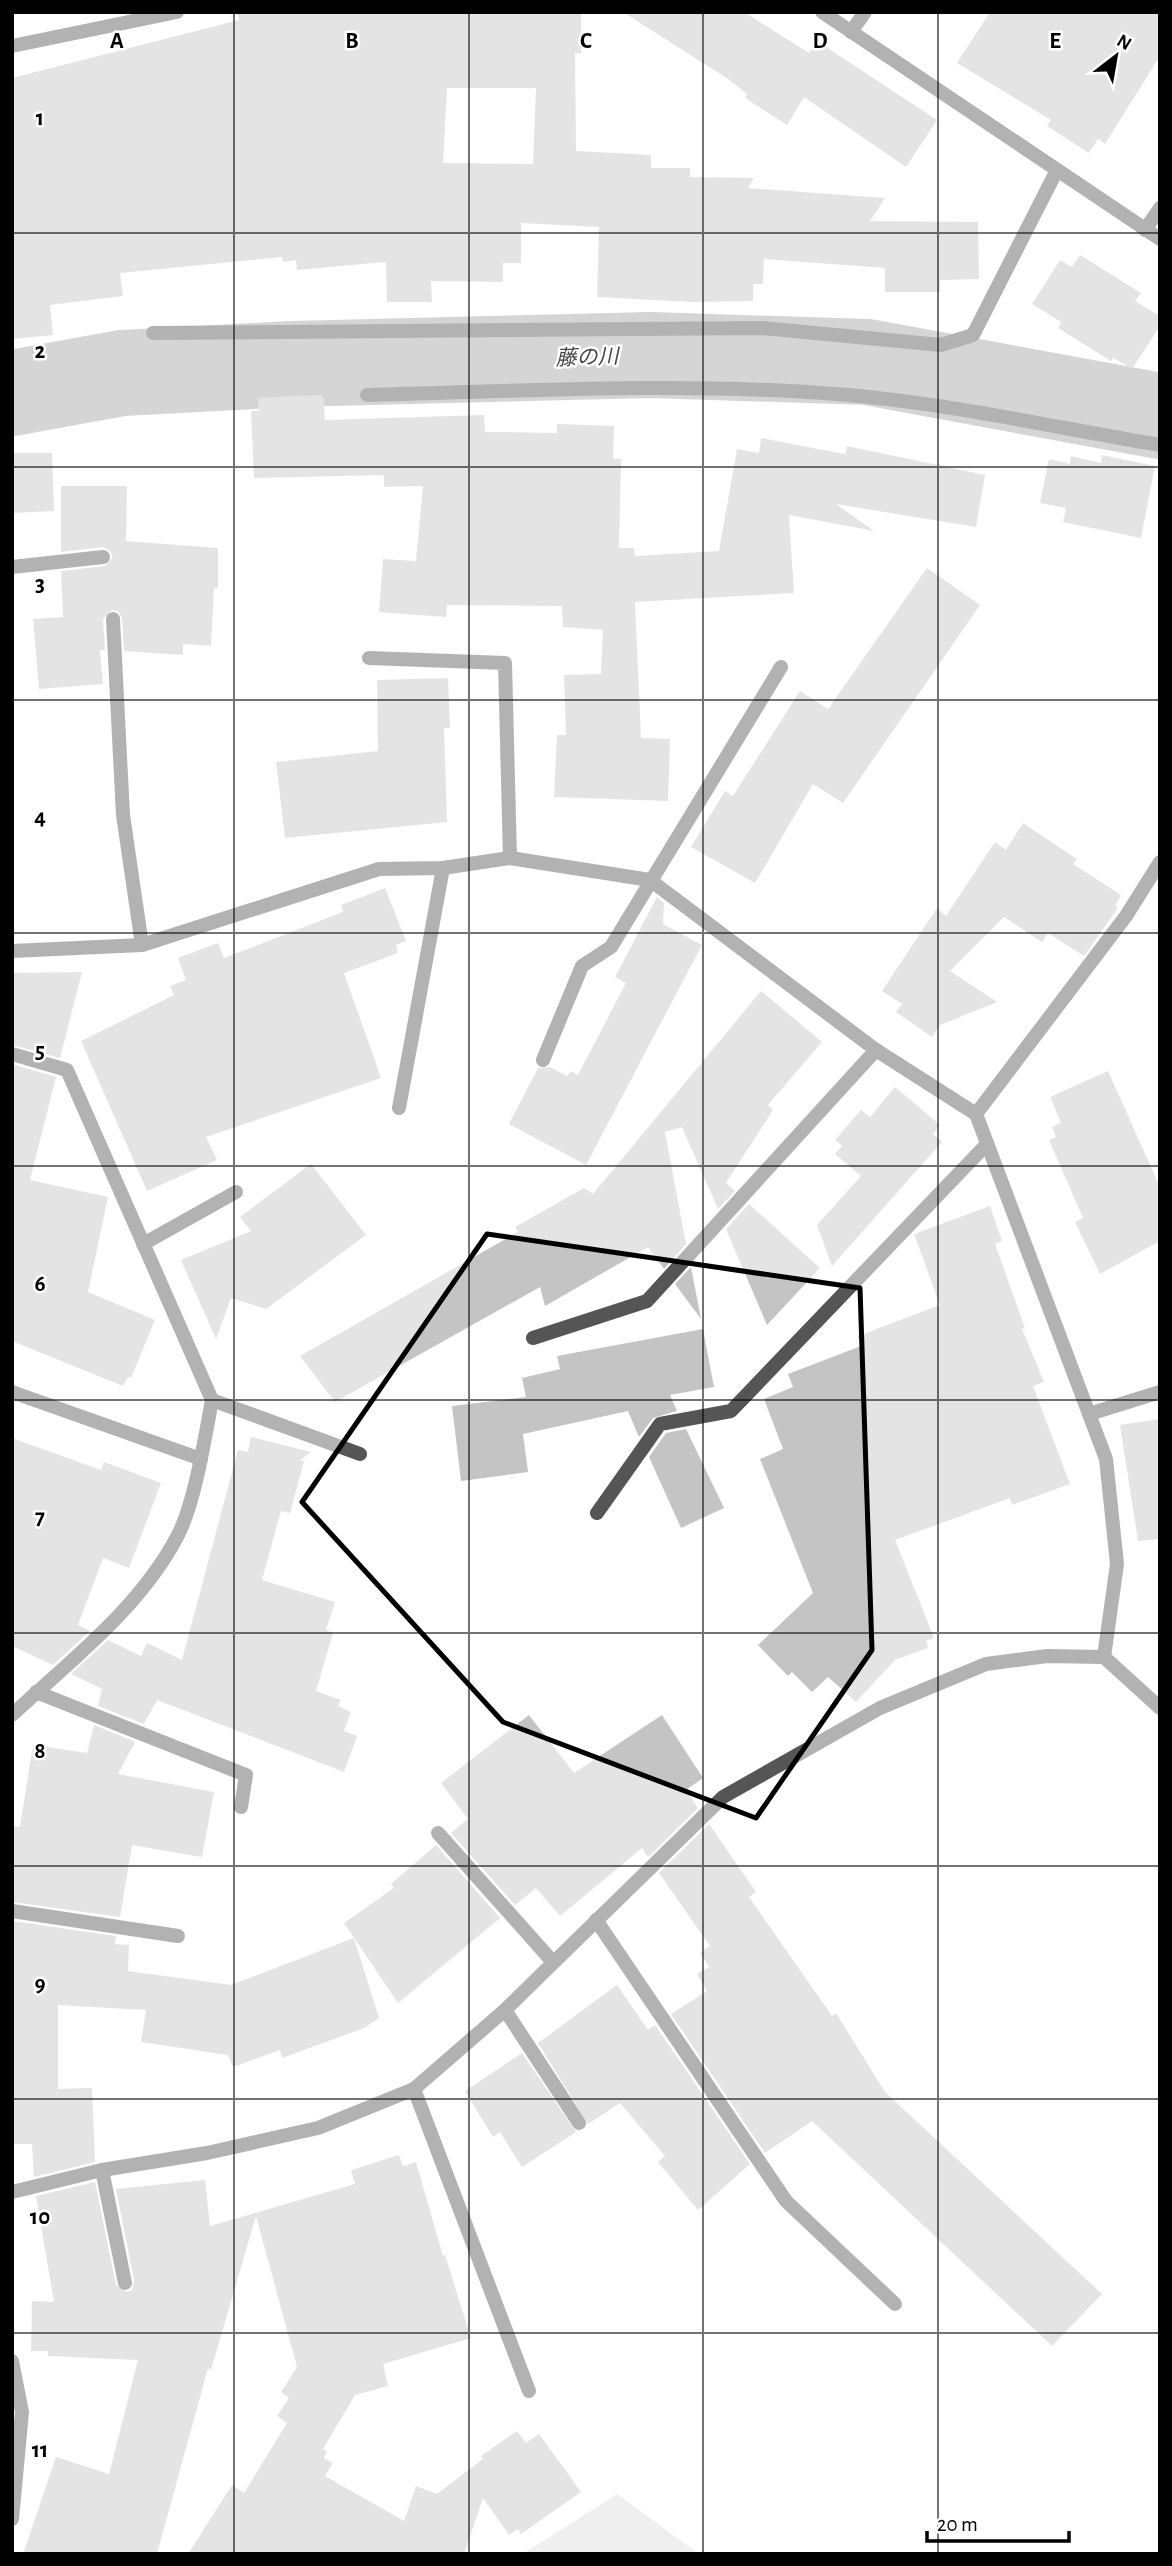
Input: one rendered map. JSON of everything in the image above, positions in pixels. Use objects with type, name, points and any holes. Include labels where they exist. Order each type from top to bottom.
[{"type":"street","points":[[12,46],[177,12]]},
{"type":"street","points":[[822,12],[1160,239]]},
{"type":"street","points":[[851,33],[865,12]]},
{"type":"street","points":[[153,333],[762,328],[941,345],[973,335],[1057,170]]},
{"type":"street","points":[[1146,230],[1160,208]]},
{"type":"street","points":[[367,395],[640,387],[834,394],[897,400],[1160,445]]},
{"type":"street","points":[[12,566],[103,557]]},
{"type":"street","points":[[113,619],[122,815],[142,945]]},
{"type":"street","points":[[369,658],[505,663],[510,858]]},
{"type":"street","points":[[543,1059],[582,966],[611,947],[781,667]]},
{"type":"street","points":[[12,951],[142,945],[379,869],[443,868],[510,858],[650,880],[876,1050],[976,1114],[1106,1459],[1117,1564],[1104,1657]]},
{"type":"street","points":[[976,1114],[1126,916],[1160,862]]},
{"type":"street","points":[[399,1108],[443,868]]},
{"type":"street","points":[[533,1338],[647,1301],[876,1050]]},
{"type":"street","points":[[12,1054],[67,1070],[212,1400],[201,1459],[179,1534],[139,1593],[12,1715]]},
{"type":"street","points":[[597,1513],[660,1424],[731,1410],[987,1144]]},
{"type":"street","points":[[143,1244],[236,1192]]},
{"type":"street","points":[[12,1392],[201,1459]]},
{"type":"street","points":[[1089,1414],[1160,1392]]},
{"type":"street","points":[[212,1400],[360,1454]]},
{"type":"street","points":[[12,2192],[102,2170],[207,2153],[318,2128],[414,2089],[505,2010],[552,1961],[723,1797],[880,1708],[986,1664],[1047,1656],[1104,1657],[1160,1708]]},
{"type":"street","points":[[36,1692],[246,1775],[241,1807]]},
{"type":"street","points":[[438,1833],[552,1961]]},
{"type":"street","points":[[12,1911],[178,1937]]},
{"type":"street","points":[[596,1920],[786,2201],[895,2304]]},
{"type":"street","points":[[505,2010],[579,2123]]},
{"type":"street","points":[[414,2089],[528,2392]]},
{"type":"street","points":[[102,2170],[125,2283]]},
{"type":"street","points":[[12,2361],[22,2412],[12,2519]]},
{"type":"highlighted area","points":[[487,1234],[860,1288],[872,1650],[756,1818],[503,1722],[302,1502]]},
{"type":"shaded area","points":[[617,2494],[699,2554],[523,2554]]},
{"type":"building","points":[[237,12],[581,14],[581,53],[575,53],[576,151],[651,155],[651,168],[690,168],[690,177],[754,178],[748,188],[885,198],[870,221],[978,222],[979,279],[940,280],[940,292],[885,292],[885,268],[764,259],[763,284],[753,284],[753,301],[693,302],[597,297],[599,227],[521,223],[521,263],[503,263],[503,282],[431,281],[432,302],[387,302],[386,262],[297,270],[296,260],[283,262],[282,257],[120,273],[123,296],[50,305],[53,335],[12,339],[12,78],[239,20]],"holes":[[[447,88],[536,88],[533,164],[443,163]]]},
{"type":"building","points":[[623,12],[744,12],[809,53],[817,41],[937,120],[906,167],[804,97],[787,125],[745,98],[747,94],[728,79]]},
{"type":"building","points":[[990,12],[1160,12],[1160,56],[1105,144],[1098,139],[1089,153],[1047,126],[1051,120],[957,63]]},
{"type":"building","points":[[1080,255],[1141,293],[1135,301],[1160,316],[1160,326],[1132,369],[1114,358],[1111,361],[1058,328],[1061,322],[1032,304],[1060,260],[1072,267]]},
{"type":"building","points":[[323,395],[325,420],[484,415],[485,432],[557,433],[557,424],[614,426],[613,459],[621,459],[619,548],[634,548],[635,556],[719,551],[737,449],[759,453],[761,438],[845,454],[847,446],[985,475],[976,527],[836,504],[874,531],[789,515],[794,593],[635,602],[641,738],[670,739],[668,801],[554,797],[557,735],[566,735],[564,675],[601,674],[603,630],[563,627],[562,606],[447,605],[446,617],[379,612],[383,559],[416,561],[423,486],[384,487],[384,475],[254,478],[251,411],[259,411],[258,398]]},
{"type":"building","points":[[12,453],[52,453],[54,511],[12,513]]},
{"type":"building","points":[[1102,455],[1155,466],[1141,538],[1063,522],[1066,508],[1040,503],[1049,459],[1070,464],[1071,456],[1101,463]]},
{"type":"building","points":[[61,486],[127,486],[126,541],[218,548],[218,588],[214,588],[211,646],[183,644],[183,655],[124,651],[122,618],[118,611],[112,610],[103,619],[105,650],[100,650],[103,684],[39,689],[33,619],[63,617],[61,571],[105,566],[113,557],[110,551],[103,547],[61,552]]},
{"type":"building","points":[[927,568],[980,605],[843,803],[813,784],[755,883],[691,847],[725,791],[733,796],[800,691],[828,709]]},
{"type":"building","points":[[448,678],[450,728],[444,728],[447,822],[285,838],[276,762],[378,751],[377,680]]},
{"type":"building","points":[[1023,823],[1077,859],[1073,864],[1121,895],[1115,906],[1118,908],[1084,956],[1048,933],[1042,942],[1004,917],[950,971],[997,1002],[940,1025],[932,1037],[896,1012],[902,1004],[882,991],[937,908],[946,916],[995,842],[1006,850]]},
{"type":"building","points":[[385,888],[406,941],[396,945],[398,953],[344,973],[381,1078],[206,1137],[217,1160],[147,1191],[81,1041],[174,995],[170,986],[186,980],[178,958],[218,943],[224,958],[343,912],[341,905]]},
{"type":"building","points":[[657,897],[664,903],[663,924],[702,945],[586,1165],[509,1124],[538,1068],[550,1067],[567,1076],[571,1071],[578,1075],[626,983],[615,977]]},
{"type":"building","points":[[82,972],[60,1058],[12,1045],[12,973]]},
{"type":"building","points":[[761,991],[822,1042],[768,1105],[773,1110],[726,1183],[735,1191],[718,1209],[682,1127],[665,1132],[686,1244],[664,1269],[648,1247],[545,1306],[540,1287],[335,1402],[300,1356],[518,1232],[515,1227],[584,1188],[593,1194]]},
{"type":"building","points":[[12,1064],[56,1077],[30,1180],[108,1197],[88,1292],[155,1320],[131,1378],[128,1377],[123,1386],[12,1341]]},
{"type":"building","points":[[1108,1071],[1160,1187],[1160,1241],[1100,1274],[1075,1222],[1083,1218],[1049,1140],[1056,1137],[1052,1127],[1061,1123],[1050,1097]]},
{"type":"building","points":[[895,1087],[940,1125],[933,1134],[942,1142],[832,1266],[817,1225],[861,1176],[835,1154],[842,1146],[835,1140],[861,1110],[870,1117]]},
{"type":"building","points":[[311,1164],[366,1235],[266,1309],[231,1298],[216,1339],[181,1260],[251,1231],[240,1217]]},
{"type":"building","points":[[749,1204],[820,1268],[767,1325],[726,1229]]},
{"type":"building","points":[[990,1206],[1002,1241],[995,1244],[1025,1328],[1022,1329],[1044,1382],[1033,1386],[1070,1484],[1012,1505],[1010,1498],[895,1540],[934,1638],[926,1641],[928,1648],[895,1660],[856,1702],[828,1677],[812,1692],[792,1672],[788,1676],[758,1645],[813,1593],[760,1459],[783,1449],[764,1399],[793,1387],[788,1374],[861,1346],[858,1336],[940,1305],[914,1234]]},
{"type":"building","points":[[691,1267],[701,1319],[675,1284]]},
{"type":"building","points":[[703,1329],[714,1387],[670,1395],[677,1411],[653,1418],[639,1437],[628,1411],[523,1434],[528,1472],[461,1481],[452,1406],[526,1397],[522,1378],[560,1369],[557,1356]]},
{"type":"building","points":[[1160,1419],[1160,1539],[1138,1541],[1120,1425]]},
{"type":"building","points":[[686,1429],[724,1508],[681,1528],[649,1457],[666,1433]]},
{"type":"building","points":[[251,1437],[311,1452],[299,1461],[304,1461],[290,1513],[281,1511],[262,1580],[335,1602],[326,1630],[333,1633],[316,1691],[341,1700],[338,1706],[351,1712],[344,1731],[357,1736],[344,1772],[157,1700],[144,1724],[98,1706],[102,1689],[71,1674],[108,1640],[141,1656],[147,1643],[182,1660],[238,1450],[248,1452]]},
{"type":"building","points":[[12,1438],[101,1470],[104,1462],[161,1483],[129,1568],[103,1558],[78,1625],[90,1631],[53,1665],[12,1646]]},
{"type":"building","points":[[529,1715],[574,1773],[662,1715],[703,1778],[686,1790],[698,1808],[648,1857],[642,1848],[560,1916],[536,1888],[515,1905],[451,1833],[468,1819],[441,1783]]},
{"type":"building","points":[[94,1725],[135,1742],[118,1774],[214,1792],[202,1857],[132,1845],[120,1917],[12,1902],[12,1826],[20,1827],[33,1745],[87,1753]]},
{"type":"building","points":[[709,1824],[756,1892],[749,1897],[832,2016],[836,2013],[885,2092],[1102,2294],[1052,2346],[812,2121],[765,2153],[671,2014],[707,1991],[697,1974],[709,1967],[700,1953],[710,1946],[659,1873]]},
{"type":"building","points":[[436,1845],[500,1918],[398,2003],[344,1923],[394,1888],[391,1884]]},
{"type":"building","points":[[12,1921],[116,1936],[115,1944],[129,1945],[128,1971],[231,1985],[354,1938],[379,2018],[364,2028],[282,2058],[280,2050],[233,2067],[228,2055],[141,2042],[146,2010],[58,2005],[58,2089],[92,2088],[95,2162],[34,2177],[32,2144],[12,2144]]},
{"type":"building","points":[[617,1985],[648,2030],[655,2025],[750,2164],[698,2210],[658,2162],[665,2156],[620,2103],[588,2124],[538,2043]]},
{"type":"building","points":[[522,2053],[576,2132],[522,2167],[500,2132],[493,2137],[465,2091]]},
{"type":"building","points":[[399,2155],[403,2166],[416,2162],[443,2256],[445,2255],[471,2338],[383,2364],[388,2386],[355,2395],[323,2449],[327,2452],[324,2458],[333,2463],[325,2476],[404,2521],[416,2486],[437,2494],[483,2459],[481,2456],[517,2431],[526,2443],[539,2434],[581,2492],[521,2534],[518,2529],[509,2535],[483,2498],[464,2554],[188,2554],[232,2485],[244,2493],[287,2423],[277,2416],[289,2398],[281,2392],[297,2367],[256,2216],[211,2370],[208,2368],[157,2554],[23,2554],[56,2457],[109,2474],[138,2360],[48,2356],[48,2351],[31,2351],[32,2301],[54,2302],[36,2196],[95,2182],[116,2285],[126,2292],[132,2290],[134,2281],[116,2189],[205,2180],[210,2226],[355,2184],[351,2170]]},
{"type":"waterway","name":"藤の川","points":[[12,393],[122,373],[291,364],[651,355],[867,362],[1160,416]]}]
